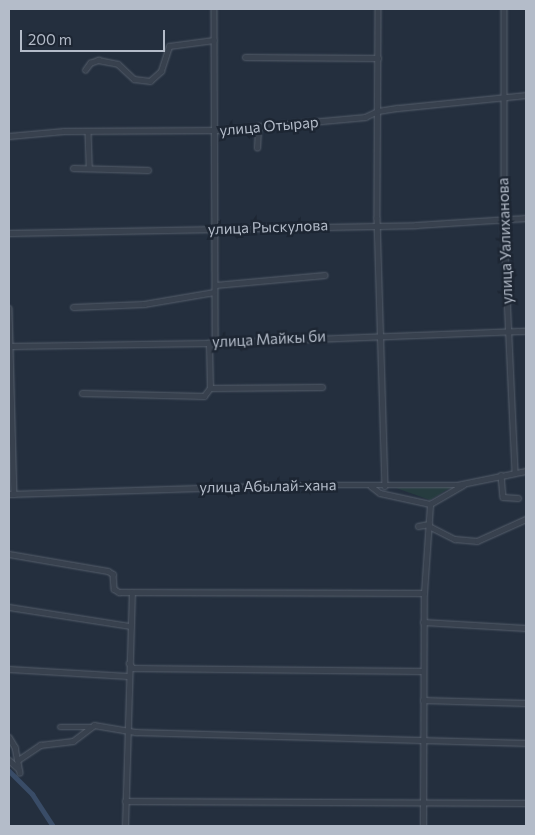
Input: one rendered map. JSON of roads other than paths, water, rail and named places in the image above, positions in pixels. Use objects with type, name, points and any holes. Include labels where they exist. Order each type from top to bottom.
[{"type":"street","points":[[214,9],[215,342]]},
{"type":"street","points":[[378,9],[377,224],[385,486]]},
{"type":"street","name":"улица Уалиханова","points":[[504,9],[505,220],[515,472]]},
{"type":"street","points":[[85,70],[90,63],[98,60],[118,64],[134,79],[150,80],[161,71],[169,46],[214,40]]},
{"type":"street","points":[[245,57],[378,58]]},
{"type":"street","name":"улица Отырар","points":[[9,136],[88,131],[214,131],[365,118],[378,111],[526,95]]},
{"type":"street","points":[[258,126],[258,148]]},
{"type":"street","points":[[88,131],[89,168]]},
{"type":"street","points":[[74,168],[148,170]]},
{"type":"street","name":"улица Рыскулова","points":[[9,233],[214,229],[526,218]]},
{"type":"street","points":[[214,285],[325,275]]},
{"type":"street","points":[[74,307],[144,304],[214,292]]},
{"type":"street","points":[[9,308],[11,346],[11,494]]},
{"type":"street","name":"улица Майкы би","points":[[11,346],[209,343],[526,331]]},
{"type":"street","points":[[209,343],[210,388]]},
{"type":"street","points":[[82,394],[201,396],[210,388],[322,387]]},
{"type":"street","name":"улица Абылай-хана","points":[[11,494],[278,485],[385,486],[464,484],[526,471]]},
{"type":"street","points":[[501,476],[503,497],[518,498]]},
{"type":"street","points":[[371,486],[380,493],[430,504],[464,484]]},
{"type":"street","points":[[423,826],[423,622],[430,504]]},
{"type":"street","points":[[418,526],[429,525],[455,539],[477,541],[526,519]]},
{"type":"street","points":[[9,554],[108,570],[112,574],[116,591],[132,593],[424,593]]},
{"type":"street","points":[[125,826],[126,731],[132,593]]},
{"type":"street","points":[[9,607],[131,626]]},
{"type":"street","points":[[423,622],[526,628]]},
{"type":"street","points":[[129,663],[133,668],[423,671]]},
{"type":"street","points":[[9,669],[128,676]]},
{"type":"street","points":[[423,700],[526,703]]},
{"type":"street","points":[[60,727],[105,726],[126,731],[423,738],[526,743]]},
{"type":"street","points":[[18,760],[40,745],[73,741],[90,727]]},
{"type":"street","points":[[9,737],[18,760],[19,770],[9,760]]},
{"type":"street","points":[[125,801],[423,805],[526,803]]},
{"type":"waterway","points":[[9,771],[32,794],[53,826]]}]
